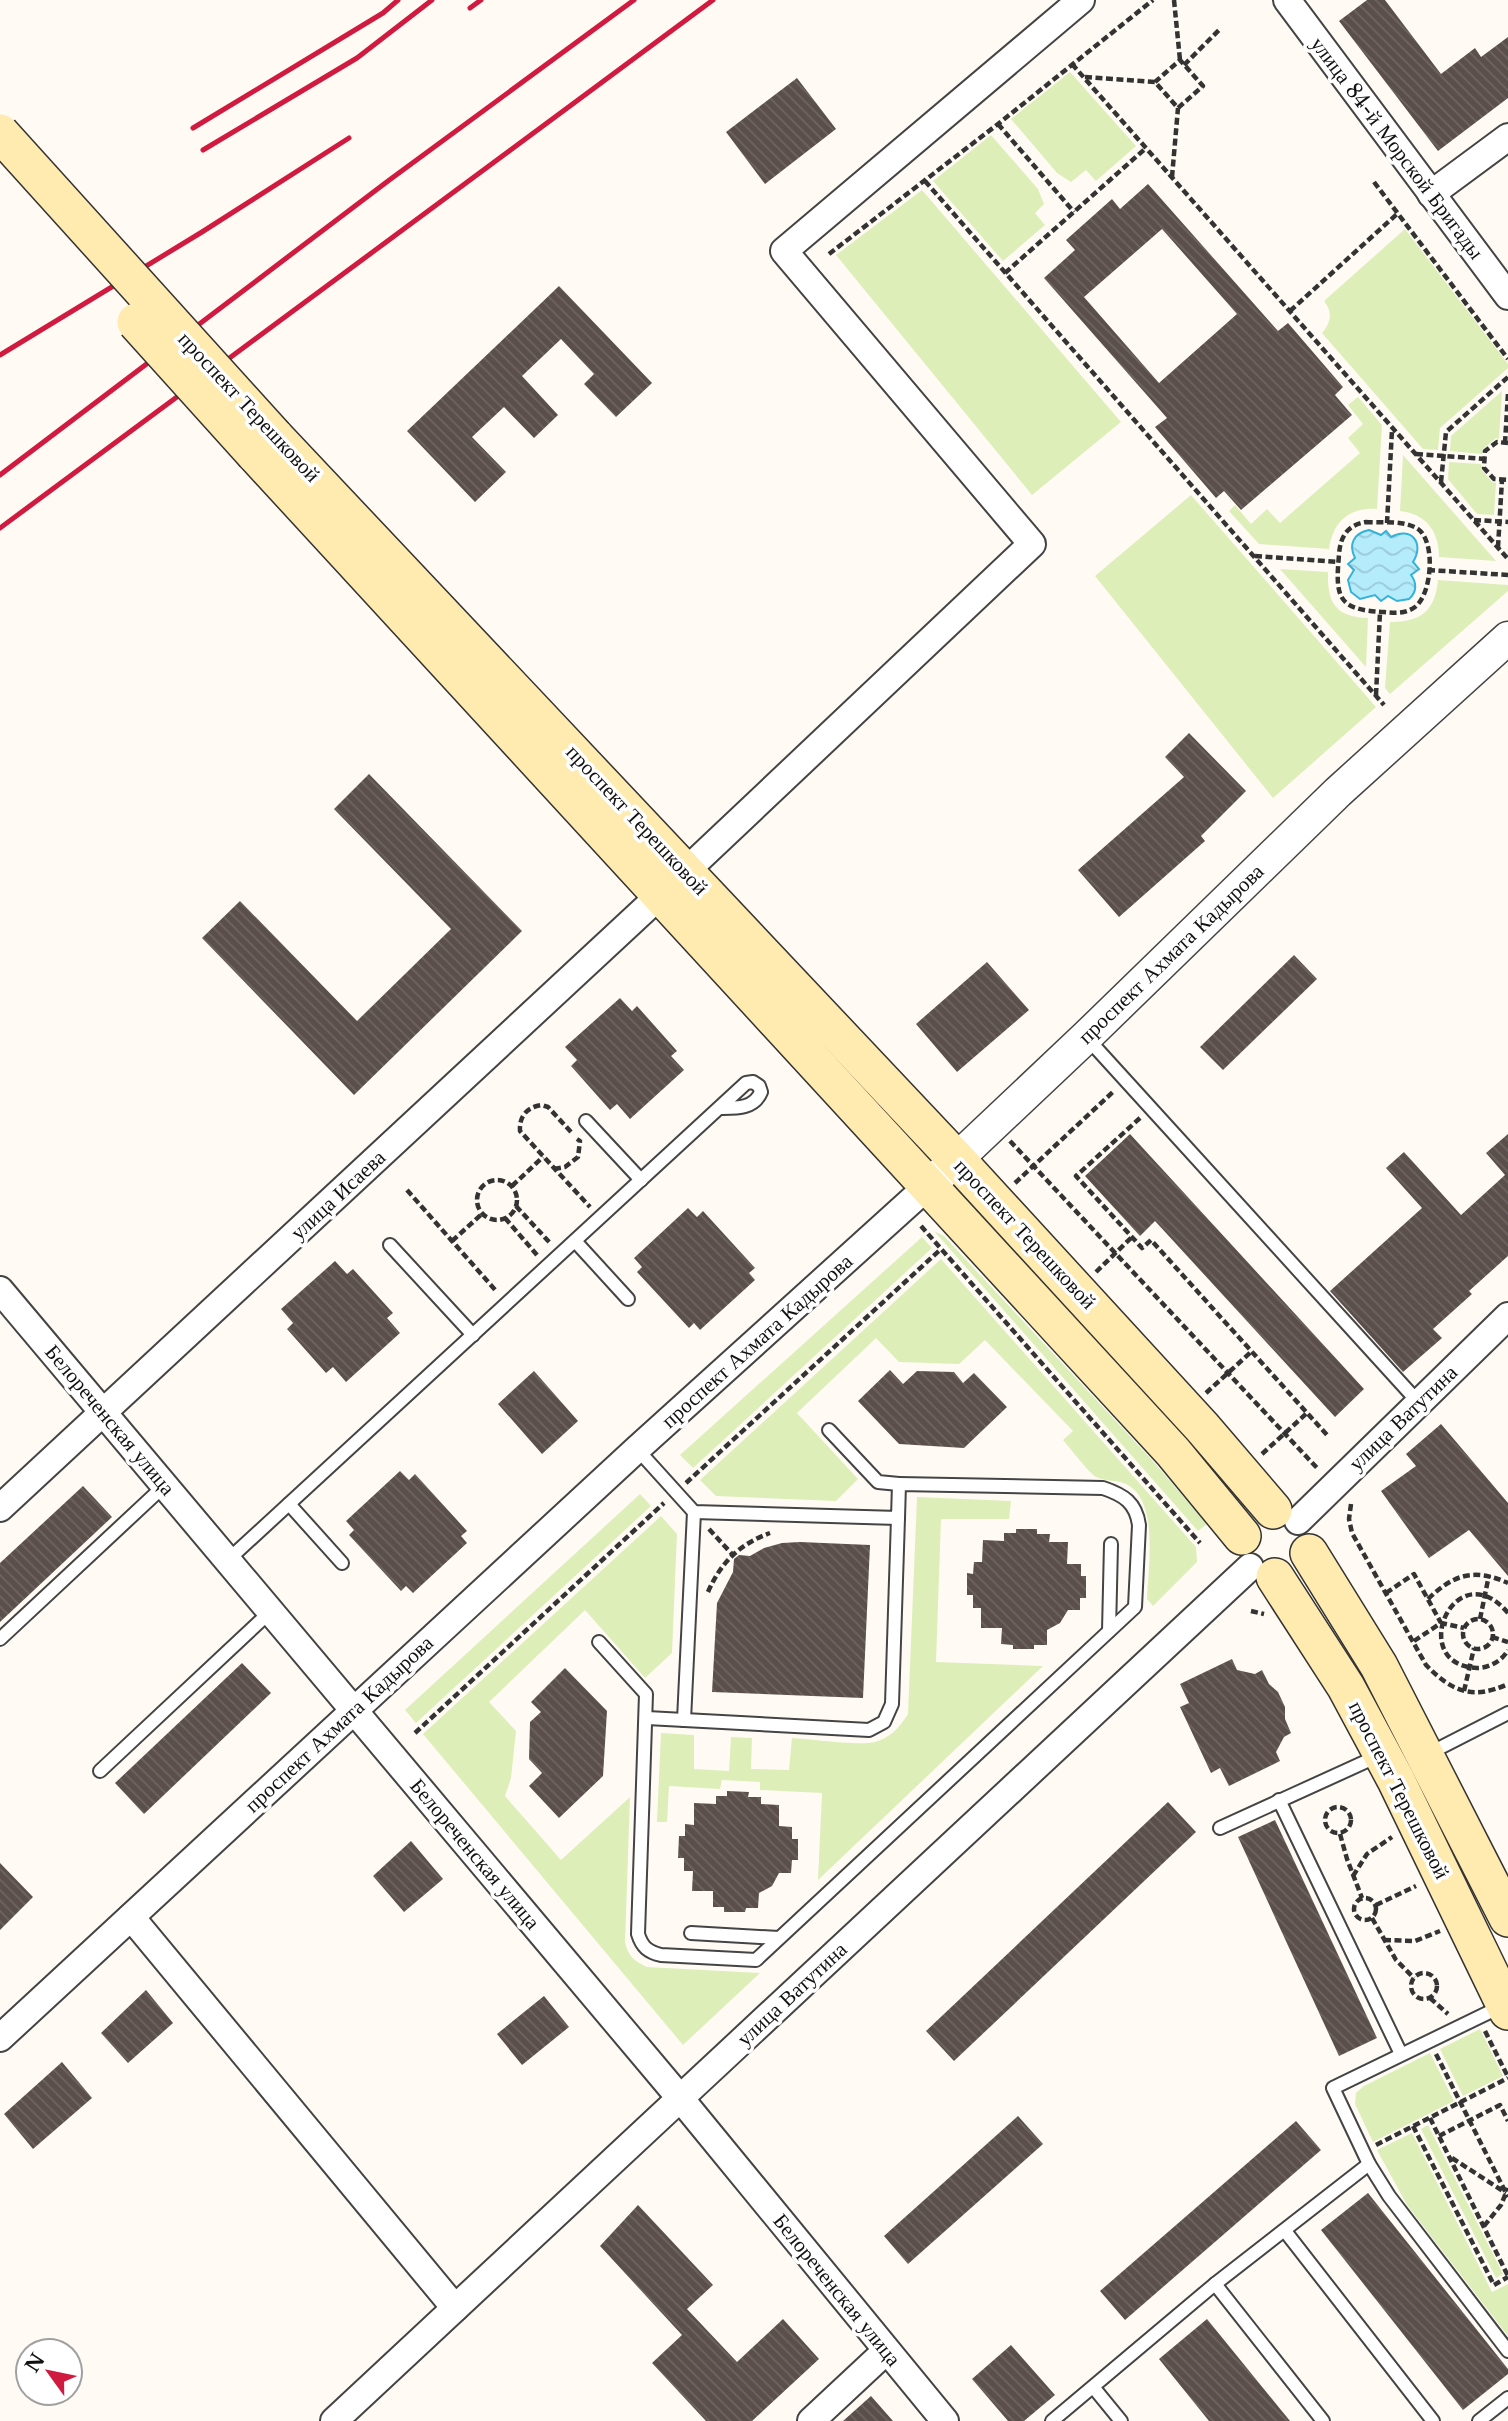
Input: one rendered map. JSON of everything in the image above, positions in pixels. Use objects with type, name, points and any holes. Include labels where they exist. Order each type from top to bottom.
[{"type":"main road","name":"проспект Терешковой","points":[[0,133],[264,445]]},
{"type":"main road","name":"проспект Терешковой","points":[[0,170],[264,445],[941,1173],[1173,1452],[1256,1560],[1346,1687],[1382,1754],[1497,2011]]},
{"type":"main road","name":"проспект Терешковой","points":[[941,1173],[1202,1427],[1293,1528],[1379,1665],[1508,1919]]},
{"type":"main road","points":[[1256,1560],[1293,1528]]},
{"type":"main road","points":[[1256,1560],[1293,1528]]},
{"type":"street","name":"улица Исаева","points":[[0,1508],[674,883],[1032,544],[783,251],[1081,0]]},
{"type":"street","name":"улица 84-й Морской Бригады","points":[[1287,0],[1508,296]]},
{"type":"street","points":[[1431,194],[1508,137]]},
{"type":"street","name":"проспект Ахмата Кадырова","points":[[0,2038],[637,1449],[941,1173],[1086,1037],[1338,792],[1508,638]]},
{"type":"street","name":"Белореченская улица","points":[[0,1290],[680,2098],[945,2421]]},
{"type":"street","name":"улица Ватутина","points":[[1293,1528],[1508,1316]]},
{"type":"street","name":"улица Ватутина","points":[[334,2421],[1256,1560]]},
{"type":"street","points":[[131,1917],[456,2308]]},
{"type":"street","points":[[811,2421],[886,2351]]},
{"type":"lane","points":[[1086,1037],[1419,1403]]},
{"type":"lane","points":[[228,1560],[720,1108]]},
{"type":"lane","points":[[586,1121],[641,1181]]},
{"type":"lane","points":[[575,1241],[628,1299]]},
{"type":"lane","points":[[390,1245],[473,1335]]},
{"type":"lane","points":[[599,1643],[646,1694],[638,1934],[641,1945],[650,1953],[661,1955],[756,1960],[1135,1607],[1138,1514],[1131,1502],[1117,1493],[1104,1488],[878,1482],[829,1430]]},
{"type":"lane","points":[[637,1449],[694,1512],[684,1720]]},
{"type":"lane","points":[[647,1718],[869,1730],[884,1722],[892,1704],[899,1484]]},
{"type":"lane","points":[[0,1639],[165,1485]]},
{"type":"lane","points":[[289,1504],[342,1563]]},
{"type":"lane","points":[[694,1512],[898,1518]]},
{"type":"lane","points":[[1110,1631],[1111,1544]]},
{"type":"lane","points":[[100,1771],[271,1611]]},
{"type":"lane","points":[[1426,1755],[1508,1713]]},
{"type":"lane","points":[[1220,1828],[1382,1754]]},
{"type":"lane","points":[[1279,1800],[1401,2054]]},
{"type":"lane","points":[[691,1933],[779,1938]]},
{"type":"lane","points":[[1497,2011],[1430,2040],[1333,2088],[1369,2164],[1389,2196],[1508,2351]]},
{"type":"lane","points":[[1052,2421],[1215,2284],[1369,2164]]},
{"type":"lane","points":[[1285,2231],[1433,2421]]},
{"type":"lane","points":[[1215,2284],[1324,2421]]},
{"type":"lane","points":[[1094,2388],[1121,2421]]},
{"type":"lane","points":[[1479,2421],[1508,2398]]},
{"type":"path","points":[[829,254],[1153,0]]},
{"type":"path","points":[[1172,177],[1178,108],[1203,86],[1182,62],[1174,0]]},
{"type":"path","points":[[1084,77],[1155,82],[1220,29]]},
{"type":"path","points":[[1072,64],[1508,559]]},
{"type":"path","points":[[1155,82],[1178,108]]},
{"type":"path","points":[[998,124],[1074,212]]},
{"type":"path","points":[[1005,273],[1146,148]]},
{"type":"path","points":[[925,181],[1384,705]]},
{"type":"path","points":[[1374,182],[1508,359]]},
{"type":"path","points":[[1290,311],[1397,214]]},
{"type":"path","points":[[1441,483],[1446,432],[1508,377]]},
{"type":"path","points":[[1498,547],[1505,480],[1494,479],[1484,468],[1485,451],[1497,442],[1507,443],[1508,393]]},
{"type":"path","points":[[1387,523],[1392,428]]},
{"type":"path","points":[[1416,454],[1485,459]]},
{"type":"path","points":[[1473,519],[1508,522]]},
{"type":"path","points":[[1366,522],[1387,523],[1412,526],[1422,533],[1429,545],[1424,595],[1415,607],[1400,613],[1361,611],[1341,596],[1336,581],[1341,538],[1349,528],[1366,522]]},
{"type":"path","points":[[1254,556],[1338,562]]},
{"type":"path","points":[[1428,570],[1508,575]]},
{"type":"path","points":[[1376,695],[1380,612]]},
{"type":"path","points":[[1012,1186],[1117,1089],[1109,1080]]},
{"type":"path","points":[[554,1168],[565,1167],[578,1157],[580,1141],[548,1107],[542,1105],[527,1111],[519,1123],[520,1131],[590,1208]]},
{"type":"path","points":[[1133,1108],[1142,1117],[1076,1176],[1142,1248],[1151,1240],[1327,1435]]},
{"type":"path","points":[[1002,1147],[1019,1131]]},
{"type":"path","points":[[1010,1140],[1321,1472]]},
{"type":"path","points":[[512,1186],[543,1157]]},
{"type":"path","points":[[498,1180],[512,1186],[517,1195],[516,1206],[511,1215],[491,1219],[483,1213],[478,1199],[484,1185],[498,1180]]},
{"type":"path","points":[[407,1190],[497,1292]]},
{"type":"path","points":[[516,1206],[550,1244]]},
{"type":"path","points":[[452,1241],[483,1213]]},
{"type":"path","points":[[505,1218],[537,1256]]},
{"type":"path","points":[[921,1227],[1200,1543]]},
{"type":"path","points":[[1093,1275],[1132,1237]]},
{"type":"path","points":[[1203,1396],[1251,1352]]},
{"type":"path","points":[[1259,1457],[1307,1413]]},
{"type":"path","points":[[1352,1504],[1349,1519],[1352,1533],[1426,1665],[1442,1682],[1464,1692],[1486,1692],[1508,1684]]},
{"type":"path","points":[[694,1512],[732,1554]]},
{"type":"path","points":[[706,1596],[716,1573],[732,1554],[752,1539],[776,1530]]},
{"type":"path","points":[[1386,1593],[1414,1574],[1441,1623]]},
{"type":"path","points":[[1428,1599],[1445,1583],[1466,1575],[1489,1575],[1508,1583]]},
{"type":"path","points":[[1480,1619],[1489,1575]]},
{"type":"path","points":[[1508,1612],[1499,1602],[1486,1596],[1472,1595],[1458,1600],[1447,1610],[1441,1623],[1440,1637],[1455,1662],[1469,1668],[1495,1664],[1508,1650]]},
{"type":"path","points":[[1251,1611],[1268,1616]]},
{"type":"path","points":[[1480,1619],[1492,1628],[1492,1637],[1486,1647],[1474,1648],[1465,1640],[1464,1628],[1468,1623],[1480,1619]]},
{"type":"path","points":[[1414,1641],[1441,1623],[1464,1628]]},
{"type":"path","points":[[1492,1637],[1508,1642]]},
{"type":"path","points":[[1464,1692],[1474,1648]]},
{"type":"path","points":[[1335,1807],[1345,1809],[1351,1817],[1348,1830],[1340,1834],[1329,1830],[1325,1820],[1330,1810],[1335,1807]]},
{"type":"path","points":[[1340,1834],[1362,1898]]},
{"type":"path","points":[[1353,1877],[1367,1854],[1392,1837]]},
{"type":"path","points":[[1376,1905],[1417,1885]]},
{"type":"path","points":[[1362,1898],[1371,1899],[1376,1905],[1376,1914],[1372,1918],[1363,1920],[1355,1914],[1356,1903],[1362,1898]]},
{"type":"path","points":[[1372,1918],[1396,1960],[1413,1978]]},
{"type":"path","points":[[1430,1998],[1437,1987],[1435,1978],[1426,1972],[1421,1973],[1413,1978],[1411,1985],[1415,1996],[1420,1999],[1430,1998],[1460,2026]]},
{"type":"path","points":[[1363,2151],[1508,2077],[1497,2011]]},
{"type":"path","points":[[1430,2040],[1508,2193]]},
{"type":"path","points":[[1439,2136],[1500,2105],[1508,2121]]},
{"type":"path","points":[[1413,2126],[1494,2285],[1508,2277],[1430,2118]]},
{"type":"path","points":[[1448,2155],[1470,2172],[1508,2193]]},
{"type":"path","points":[[1483,2226],[1508,2193]]},
{"type":"green space","points":[[1070,72],[1136,146],[1096,181],[1086,170],[1071,182],[1057,173],[1011,119]]},
{"type":"green space","points":[[991,135],[1038,189],[1044,204],[1035,213],[1045,225],[1003,261],[933,181]]},
{"type":"green space","points":[[922,190],[1121,422],[1032,495],[836,255]]},
{"type":"green space","points":[[1405,229],[1508,364],[1508,368],[1440,428],[1438,450],[1423,449],[1322,333],[1330,317],[1324,301]]},
{"type":"green space","points":[[1502,391],[1499,439],[1496,438],[1483,449],[1482,454],[1450,451],[1451,436]]},
{"type":"green space","points":[[1358,397],[1382,425],[1377,509],[1358,511],[1344,518],[1334,531],[1329,549],[1259,544],[1229,511],[1235,505],[1251,524],[1267,509],[1280,523],[1360,453],[1348,438],[1363,424],[1348,405]]},
{"type":"green space","points":[[1403,455],[1496,561],[1439,557],[1437,539],[1429,525],[1417,516],[1400,511]]},
{"type":"green space","points":[[1449,462],[1481,464],[1481,469],[1496,483],[1494,515],[1477,514],[1448,479]]},
{"type":"green space","points":[[1191,495],[1376,707],[1273,798],[1095,576]]},
{"type":"green space","points":[[1280,569],[1328,572],[1329,592],[1336,606],[1348,615],[1368,618],[1366,667]]},
{"type":"green space","points":[[1438,580],[1508,585],[1508,591],[1390,694],[1385,688],[1390,622],[1410,620],[1424,613],[1434,600]]},
{"type":"green space","points":[[934,1231],[944,1236],[1152,1460],[1207,1524],[1198,1531]]},
{"type":"green space","points":[[922,1237],[932,1248],[693,1468],[680,1455]]},
{"type":"green space","points":[[941,1259],[1196,1547],[1197,1562],[1153,1606],[1147,1599],[1150,1554],[1148,1521],[1138,1494],[1124,1483],[1100,1479],[1089,1471],[1063,1440],[1073,1431],[985,1340],[959,1364],[899,1362],[876,1338],[797,1413],[858,1479],[836,1501],[716,1496],[700,1480]]},
{"type":"green space","points":[[640,1494],[651,1506],[416,1723],[405,1710]]},
{"type":"green space","points":[[917,1497],[1011,1501],[1009,1519],[941,1519],[936,1662],[1043,1666],[818,1880],[822,1793],[760,1790],[760,1782],[722,1780],[720,1789],[669,1786],[667,1822],[657,1822],[661,1733],[694,1735],[694,1769],[729,1771],[731,1737],[752,1738],[751,1769],[789,1770],[792,1738],[868,1743],[885,1738],[902,1723],[908,1714]]},
{"type":"green space","points":[[661,1516],[677,1534],[672,1653],[645,1678],[585,1610],[489,1702],[516,1731],[511,1778],[505,1796],[561,1860],[630,1797],[625,1942],[632,1958],[647,1967],[760,1973],[683,2045],[423,1734]]},
{"type":"green space","points":[[1480,2029],[1503,2076],[1463,2096],[1440,2049]]},
{"type":"green space","points":[[1430,2053],[1454,2101],[1373,2142],[1355,2104],[1356,2093],[1364,2086]]},
{"type":"green space","points":[[1428,2125],[1503,2274],[1496,2278],[1421,2129]]},
{"type":"green space","points":[[1412,2133],[1492,2292],[1508,2284],[1508,2336],[1407,2205],[1377,2150]]},
{"type":"water","points":[[1369,530],[1381,535],[1386,531],[1391,537],[1398,534],[1410,535],[1417,543],[1413,562],[1419,569],[1411,575],[1415,587],[1409,599],[1397,601],[1388,596],[1381,601],[1375,595],[1360,599],[1351,592],[1348,580],[1354,570],[1348,564],[1355,558],[1352,544],[1356,536]]},
{"type":"building","points":[[1367,0],[1385,0],[1441,74],[1475,48],[1481,57],[1508,37],[1508,98],[1438,151],[1339,21]]},
{"type":"building","points":[[797,78],[836,129],[765,184],[726,132]]},
{"type":"building","points":[[1148,184],[1278,331],[1288,323],[1343,387],[1335,395],[1352,415],[1241,510],[1224,491],[1216,498],[1155,427],[1167,418],[1044,278],[1075,250],[1066,240],[1112,199],[1120,209]],"holes":[[[1162,229],[1237,314],[1159,383],[1084,297]]]},
{"type":"building","points":[[559,286],[652,383],[616,417],[584,384],[594,374],[561,339],[522,376],[558,415],[534,438],[504,407],[472,437],[506,472],[475,502],[407,431]]},
{"type":"building","points":[[1189,733],[1246,791],[1201,836],[1205,841],[1119,917],[1078,870],[1184,777],[1165,757]]},
{"type":"building","points":[[369,774],[522,931],[354,1095],[202,938],[240,901],[357,1021],[451,929],[334,809]]},
{"type":"building","points":[[1294,955],[1317,979],[1223,1070],[1200,1047]]},
{"type":"building","points":[[987,962],[1029,1010],[957,1072],[916,1024]]},
{"type":"building","points":[[620,998],[632,1011],[637,1006],[677,1051],[671,1056],[684,1070],[630,1119],[617,1104],[610,1110],[571,1066],[577,1060],[565,1047]]},
{"type":"building","points":[[1130,1134],[1364,1389],[1335,1417],[1155,1221],[1140,1236],[1085,1176]]},
{"type":"building","points":[[1508,1134],[1508,1256],[1469,1291],[1472,1294],[1433,1329],[1442,1338],[1403,1372],[1330,1291],[1422,1208],[1386,1168],[1404,1152],[1461,1215],[1505,1175],[1486,1153]]},
{"type":"building","points":[[688,1208],[697,1217],[703,1211],[755,1268],[749,1273],[755,1280],[700,1330],[694,1323],[689,1328],[637,1272],[642,1267],[634,1258]]},
{"type":"building","points":[[335,1261],[347,1274],[353,1269],[393,1313],[387,1318],[400,1333],[346,1382],[333,1367],[326,1373],[287,1329],[293,1323],[281,1309]]},
{"type":"building","points":[[890,1370],[903,1384],[917,1371],[954,1372],[963,1383],[974,1373],[1007,1407],[964,1448],[899,1444],[858,1401]]},
{"type":"building","points":[[534,1371],[578,1421],[542,1454],[498,1404]]},
{"type":"building","points":[[1441,1424],[1508,1503],[1508,1576],[1469,1530],[1429,1558],[1381,1491],[1416,1466],[1406,1454]]},
{"type":"building","points":[[400,1471],[409,1480],[415,1474],[467,1531],[461,1536],[467,1543],[413,1593],[406,1586],[401,1591],[349,1535],[354,1530],[346,1521]]},
{"type":"building","points":[[83,1486],[112,1517],[0,1622],[0,1563]]},
{"type":"building","points":[[1016,1529],[1037,1529],[1037,1534],[1050,1534],[1049,1542],[1068,1542],[1067,1564],[1081,1564],[1081,1576],[1086,1576],[1086,1598],[1080,1598],[1080,1610],[1068,1610],[1060,1623],[1047,1630],[1047,1645],[1034,1645],[1034,1649],[1013,1649],[1013,1645],[1001,1644],[1002,1628],[981,1628],[981,1608],[973,1608],[973,1595],[967,1595],[967,1573],[973,1574],[974,1562],[982,1562],[983,1540],[1004,1541],[1004,1533],[1016,1533]]},
{"type":"building","points":[[782,1543],[870,1545],[863,1698],[712,1692],[717,1603],[733,1572],[734,1559],[739,1555],[750,1556],[764,1548]]},
{"type":"building","points":[[1232,1659],[1237,1670],[1255,1674],[1262,1670],[1285,1707],[1285,1719],[1291,1733],[1284,1737],[1276,1752],[1280,1761],[1229,1786],[1220,1768],[1211,1773],[1180,1707],[1189,1703],[1180,1684]]},
{"type":"building","points":[[242,1663],[271,1693],[144,1814],[115,1783]]},
{"type":"building","points":[[565,1668],[607,1711],[603,1776],[559,1818],[529,1786],[542,1773],[529,1759],[530,1722],[541,1712],[531,1702]]},
{"type":"building","points":[[727,1791],[749,1792],[748,1797],[761,1797],[761,1804],[779,1805],[779,1826],[792,1827],[792,1839],[798,1839],[798,1860],[792,1860],[791,1873],[779,1873],[772,1886],[759,1893],[758,1908],[746,1908],[745,1912],[724,1912],[724,1907],[713,1907],[713,1891],[692,1891],[693,1871],[684,1871],[684,1858],[678,1858],[679,1836],[685,1836],[685,1824],[694,1825],[694,1803],[716,1804],[716,1796],[727,1796]]},
{"type":"building","points":[[1168,1802],[1196,1832],[954,2061],[926,2031]]},
{"type":"building","points":[[1275,1820],[1377,2038],[1339,2056],[1238,1837]]},
{"type":"building","points":[[411,1841],[443,1879],[404,1912],[373,1876]]},
{"type":"building","points":[[0,1863],[33,1897],[0,1930]]},
{"type":"building","points":[[146,1990],[173,2023],[128,2063],[101,2033]]},
{"type":"building","points":[[544,1996],[569,2027],[522,2065],[497,2034]]},
{"type":"building","points":[[62,2062],[92,2098],[33,2149],[4,2114]]},
{"type":"building","points":[[1018,2116],[1043,2144],[908,2264],[884,2236]]},
{"type":"building","points":[[1296,2121],[1321,2150],[1125,2320],[1100,2291]]},
{"type":"building","points":[[1368,2193],[1508,2369],[1508,2374],[1463,2410],[1321,2230]]},
{"type":"building","points":[[638,2205],[713,2285],[687,2309],[737,2362],[783,2319],[819,2359],[752,2421],[706,2421],[652,2363],[682,2335],[600,2246]]},
{"type":"building","points":[[1207,2319],[1290,2421],[1209,2421],[1159,2359]]},
{"type":"building","points":[[1011,2345],[1055,2395],[1024,2421],[1008,2421],[972,2379]]},
{"type":"building","points":[[871,2396],[893,2421],[843,2421]]},
{"type":"railway","points":[[193,128],[383,13],[398,0]]},
{"type":"railway","points":[[203,150],[357,58],[432,0]]},
{"type":"railway","points":[[470,8],[481,0]]},
{"type":"railway","points":[[0,475],[388,181],[634,0]]},
{"type":"railway","points":[[0,528],[713,0]]},
{"type":"railway","points":[[0,355],[202,232],[349,138]]}]
